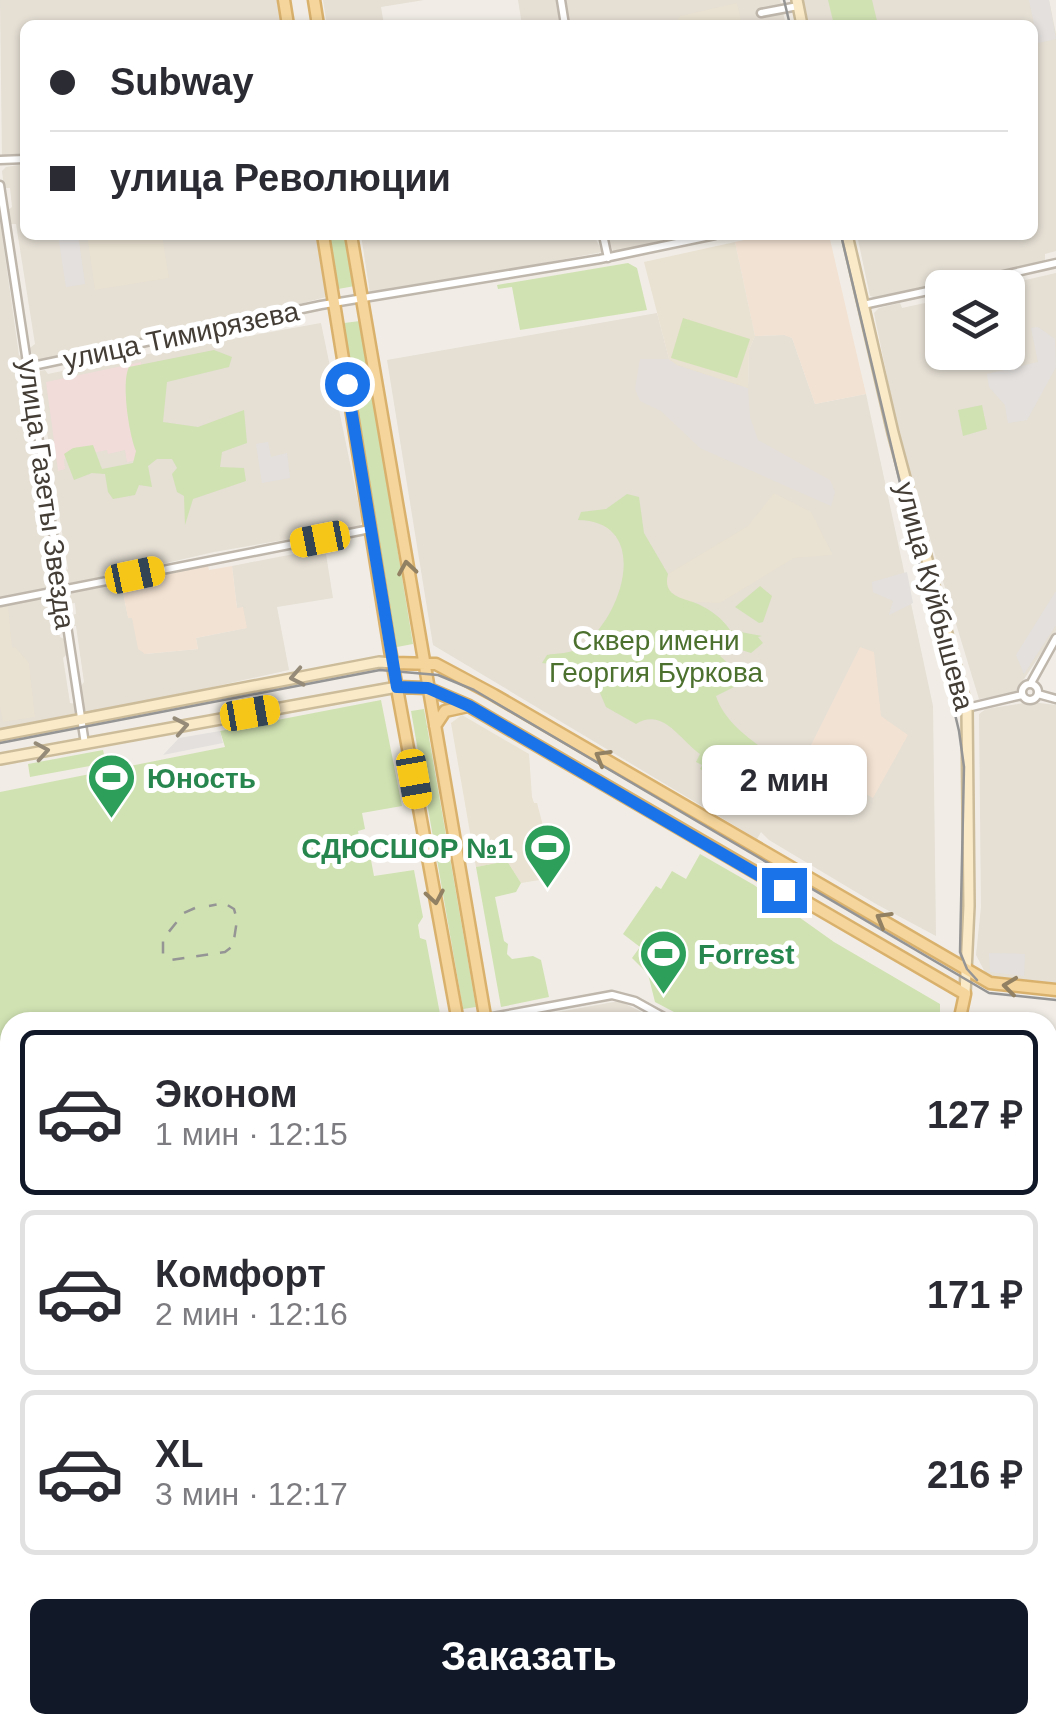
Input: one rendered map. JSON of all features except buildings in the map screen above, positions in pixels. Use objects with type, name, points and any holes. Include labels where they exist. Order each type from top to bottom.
[{"type":"main road","points":[[324,240],[397,687],[459,1012]]},
{"type":"main road","points":[[352,240],[485,1012]]},
{"type":"main road","name":"улица Куйбышева","points":[[848,240],[909,496],[967,708],[967,969],[961,1012]]},
{"type":"main road","points":[[0,735],[379,662],[436,664],[967,969],[1000,986],[1056,990]]},
{"type":"main road","points":[[0,759],[397,687],[428,688],[469,706],[965,994]]},
{"type":"main road","points":[[434,726],[446,710],[469,706]]},
{"type":"street","points":[[761,13],[797,3]]},
{"type":"street","name":"улица Газеты Звезда","points":[[0,185],[85,744]]},
{"type":"street","points":[[605,240],[608,258]]},
{"type":"street","name":"улица Тимирязева","points":[[28,367],[334,304],[692,240]]},
{"type":"street","points":[[1025,270],[1056,263]]},
{"type":"street","points":[[863,305],[925,292]]},
{"type":"street","points":[[0,602],[371,529]]},
{"type":"street","points":[[1022,695],[1023,687],[1030,684],[1056,638]]},
{"type":"street","points":[[1030,684],[1038,694]]},
{"type":"street","points":[[967,708],[1022,695],[1032,700],[1038,694]]},
{"type":"street","points":[[1038,694],[1056,700]]},
{"type":"street","points":[[526,1012],[612,995],[655,1012]]},
{"type":"shaded area","points":[[0,0],[277,0],[280,20],[20,20],[20,156],[2,158]]},
{"type":"shaded area","points":[[323,0],[424,0],[381,7],[383,20],[326,20]]},
{"type":"shaded area","points":[[518,0],[557,0],[559,20],[521,20]]},
{"type":"shaded area","points":[[565,0],[780,0],[785,20],[568,20]]},
{"type":"shaded area","points":[[803,0],[1049,0],[1056,34],[1056,251],[1045,254],[1045,261],[1004,270],[925,270],[925,287],[877,298],[870,296],[858,240],[1038,240],[1038,20],[808,20]]},
{"type":"shaded area","points":[[1029,0],[1049,0],[1056,39],[1038,43],[1038,20],[1033,20]]},
{"type":"shaded area","points":[[737,3],[741,20],[677,20],[680,16]]},
{"type":"shaded area","points":[[20,165],[20,240],[317,240],[326,297],[35,364],[16,224],[10,224],[8,210],[12,207],[10,188],[4,188],[2,171]]},
{"type":"shaded area","points":[[0,221],[19,355],[23,358],[19,365],[10,366],[11,372],[29,375],[45,453],[50,451],[40,388],[34,387],[35,372],[45,370],[48,374],[109,361],[110,356],[127,353],[132,357],[321,323],[362,521],[359,527],[214,552],[67,586],[63,573],[68,569],[51,465],[47,463],[57,516],[46,517],[42,524],[49,570],[56,572],[57,585],[52,589],[62,612],[56,616],[60,637],[66,640],[68,653],[63,658],[70,703],[75,704],[76,713],[0,730]]},
{"type":"shaded area","points":[[59,240],[79,240],[85,284],[66,287]]},
{"type":"shaded area","points":[[88,240],[163,240],[169,278],[95,290]]},
{"type":"shaded area","points":[[362,240],[596,240],[602,252],[373,295]]},
{"type":"shaded area","points":[[609,240],[673,240],[673,241],[613,251]]},
{"type":"shaded area","points":[[830,240],[866,394],[815,404],[792,338],[755,336],[735,242]]},
{"type":"shaded area","points":[[735,242],[755,336],[749,350],[748,388],[669,359],[644,262]]},
{"type":"shaded area","points":[[1056,273],[1056,631],[1014,694],[979,699],[907,474],[874,313],[900,303],[902,308],[925,303],[925,370],[1025,370],[1025,280]]},
{"type":"shaded area","points":[[657,313],[669,359],[748,387],[749,350],[755,336],[785,335],[792,338],[815,404],[866,394],[933,706],[936,936],[876,904],[761,832],[757,839],[433,645],[387,360]]},
{"type":"shaded area","points":[[1038,327],[1055,339],[1056,367],[1027,420],[1008,423],[1005,405],[989,387],[987,374],[1025,370],[1025,365],[1038,362],[1031,328]]},
{"type":"shaded area","points":[[640,359],[669,359],[748,388],[750,417],[758,440],[830,480],[835,492],[831,506],[700,448],[661,411],[640,401],[635,389]]},
{"type":"shaded area","points":[[141,362],[158,456],[127,462],[125,450],[108,454],[107,450],[64,459],[65,469],[58,471],[46,382]]},
{"type":"shaded area","points":[[268,442],[271,457],[287,453],[290,478],[262,483],[256,444]]},
{"type":"shaded area","points":[[774,493],[811,512],[833,555],[794,558],[720,603],[686,602],[669,591],[668,574],[748,526]]},
{"type":"shaded area","points":[[325,548],[333,598],[277,607],[289,670],[91,714],[84,710],[76,626],[71,626],[69,616],[76,614],[75,603],[67,604],[68,593],[121,583],[128,617],[132,617],[145,654],[198,649],[196,638],[246,628],[237,608],[232,566]]},
{"type":"shaded area","points":[[208,566],[209,570],[232,566],[237,608],[243,607],[247,628],[196,638],[198,649],[145,654],[138,649],[121,583]]},
{"type":"shaded area","points":[[907,572],[913,603],[889,615],[893,601],[873,592],[872,582]]},
{"type":"shaded area","points":[[1056,591],[1056,625],[1024,674],[1016,655]]},
{"type":"shaded area","points":[[8,606],[12,647],[29,663],[35,717],[3,722],[0,608]]},
{"type":"shaded area","points":[[860,647],[874,652],[881,716],[908,735],[873,798],[860,791],[863,785],[807,753]]},
{"type":"shaded area","points":[[1031,702],[1056,705],[1056,984],[995,979],[986,974],[976,955],[981,907],[979,714],[986,709]]},
{"type":"shaded area","points":[[462,715],[529,754],[532,797],[555,871],[545,873],[546,879],[521,883],[507,861],[476,867],[451,723]]},
{"type":"shaded area","points":[[220,731],[223,743],[163,755],[179,738]]},
{"type":"shaded area","points":[[989,953],[1025,954],[1024,976],[990,972]]},
{"type":"shaded area","points":[[619,1001],[642,1012],[559,1012]]},
{"type":"green space","points":[[828,0],[872,0],[877,20],[833,20]]},
{"type":"green space","points":[[330,240],[347,240],[355,286],[338,289]]},
{"type":"green space","points":[[628,263],[637,268],[647,310],[520,330],[512,287],[498,289],[497,285]]},
{"type":"green space","points":[[683,318],[750,339],[737,378],[671,358]]},
{"type":"green space","points":[[360,321],[413,644],[397,647],[344,323]]},
{"type":"green space","points":[[214,350],[232,357],[229,367],[167,382],[163,422],[198,427],[244,410],[247,443],[222,452],[220,467],[244,468],[246,481],[193,499],[185,525],[184,496],[177,492],[172,474],[177,468],[172,459],[157,459],[148,466],[152,487],[139,485],[135,495],[113,499],[105,474],[92,473],[74,480],[64,454],[73,448],[93,445],[102,469],[133,463],[136,451],[126,396],[129,367]]},
{"type":"green space","points":[[982,405],[987,429],[963,436],[958,410]]},
{"type":"green space","name":"Сквер имени Георгия Буркова","points":[[627,494],[639,497],[644,533],[668,574],[671,592],[708,609],[730,630],[762,636],[758,637],[763,643],[751,653],[729,646],[720,656],[732,667],[727,676],[734,687],[716,696],[738,728],[792,771],[774,796],[733,775],[727,785],[700,769],[702,765],[696,762],[700,754],[671,727],[655,720],[636,724],[606,707],[600,693],[581,674],[562,665],[542,663],[547,655],[577,649],[607,618],[623,575],[623,554],[616,537],[602,525],[578,520],[581,512],[606,509]]},
{"type":"green space","points":[[760,586],[772,596],[763,622],[759,623],[735,607]]},
{"type":"green space","points":[[381,700],[402,806],[362,813],[365,829],[358,831],[363,860],[371,860],[374,876],[414,870],[423,917],[418,925],[420,938],[426,940],[440,1012],[0,1012],[0,792],[225,747],[220,731]]},
{"type":"green space","points":[[424,709],[476,1007],[463,1009],[411,711]]},
{"type":"green space","points":[[103,750],[106,763],[30,777],[28,764]]},
{"type":"green space","points":[[700,854],[754,885],[834,942],[940,1004],[940,1012],[674,1012],[655,1002],[648,974],[632,958],[640,947],[623,934],[656,886],[661,889],[672,871],[686,879]]},
{"type":"green space","points":[[507,861],[521,883],[516,892],[495,897],[504,941],[508,944],[507,954],[512,959],[533,956],[541,960],[549,997],[501,1007],[476,867]]},
{"type":"tram line","points":[[784,0],[789,20]]},
{"type":"tram line","points":[[842,240],[959,731],[964,767],[960,952],[977,980]]},
{"type":"tram line","points":[[0,743],[380,670],[438,675],[474,690],[989,993],[1056,1000]]},
{"type":"railway","points":[[195,908],[184,913],[163,939],[163,954],[171,960],[225,952],[233,946],[237,920],[234,909],[224,903],[209,906]]},
{"type":"place","name":"Юность","points":[[112,820]]},
{"type":"place","name":"СДЮСШОР №1","points":[[548,890]]},
{"type":"place","name":"Forrest","points":[[663,996]]},
{"type":"route","points":[[347,384],[397,687],[428,688],[469,706],[784,890]]}]
